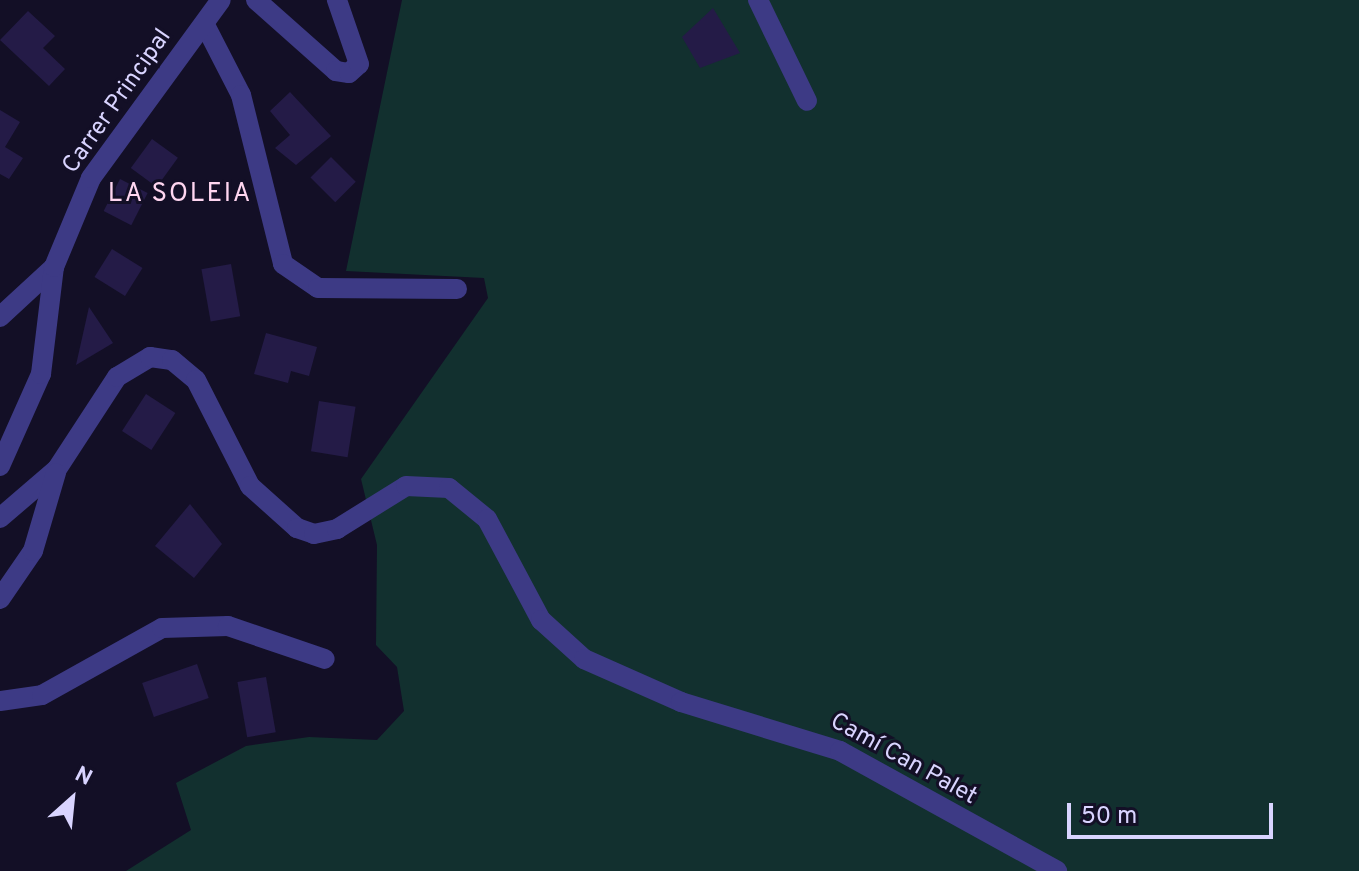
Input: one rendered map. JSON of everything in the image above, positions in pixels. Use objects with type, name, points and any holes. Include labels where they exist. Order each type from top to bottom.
[{"type":"street","name":"Carrer Principal","points":[[0,466],[41,374],[54,267],[91,178],[221,0]]},
{"type":"street","points":[[256,0],[336,71],[349,73],[359,64],[337,0]]},
{"type":"street","points":[[758,0],[807,101]]},
{"type":"street","points":[[205,25],[241,95],[283,264],[318,288],[457,289]]},
{"type":"street","points":[[0,317],[54,267]]},
{"type":"street","name":"Camí Can Palet","points":[[57,469],[117,377],[150,357],[172,360],[196,380],[269,510],[314,534],[348,524],[406,486],[428,481],[449,488],[487,519],[541,620],[584,659],[681,702],[840,751],[1057,871]]},
{"type":"street","points":[[0,518],[57,469]]},
{"type":"street","points":[[0,599],[33,551],[57,469]]},
{"type":"street","points":[[0,701],[42,695],[162,628],[228,626],[325,659]]},
{"type":"green space","points":[[402,0],[1359,0],[1359,871],[126,871],[191,830],[176,783],[246,746],[309,737],[377,740],[404,711],[397,667],[376,645],[377,545],[361,479],[488,298],[484,278],[346,271]]},
{"type":"building","points":[[713,8],[740,53],[700,68],[682,37]]},
{"type":"building","points":[[28,11],[55,36],[43,48],[65,69],[49,86],[0,40]]},
{"type":"building","points":[[290,92],[331,136],[296,165],[275,148],[290,135],[270,111]]},
{"type":"building","points":[[0,110],[20,122],[5,147],[23,158],[9,179],[0,174]]},
{"type":"building","points":[[152,139],[178,158],[157,187],[131,168]]},
{"type":"building","points":[[331,157],[356,182],[335,202],[310,178]]},
{"type":"building","points":[[120,179],[148,193],[131,225],[104,211]]},
{"type":"building","points":[[112,249],[143,268],[125,296],[95,277]]},
{"type":"building","points":[[231,264],[240,316],[211,321],[201,269]]},
{"type":"building","points":[[89,307],[113,343],[76,365]]},
{"type":"building","points":[[266,333],[317,347],[309,376],[291,371],[288,383],[254,374]]},
{"type":"building","points":[[146,394],[175,413],[151,450],[122,431]]},
{"type":"building","points":[[319,401],[356,407],[348,457],[311,451]]},
{"type":"building","points":[[190,504],[222,544],[194,578],[155,546]]},
{"type":"building","points":[[197,664],[209,698],[154,717],[142,683]]},
{"type":"building","points":[[266,677],[276,732],[247,737],[237,682]]},
{"type":"district","name":"LA SOLEIA","points":[[180,195]]}]
